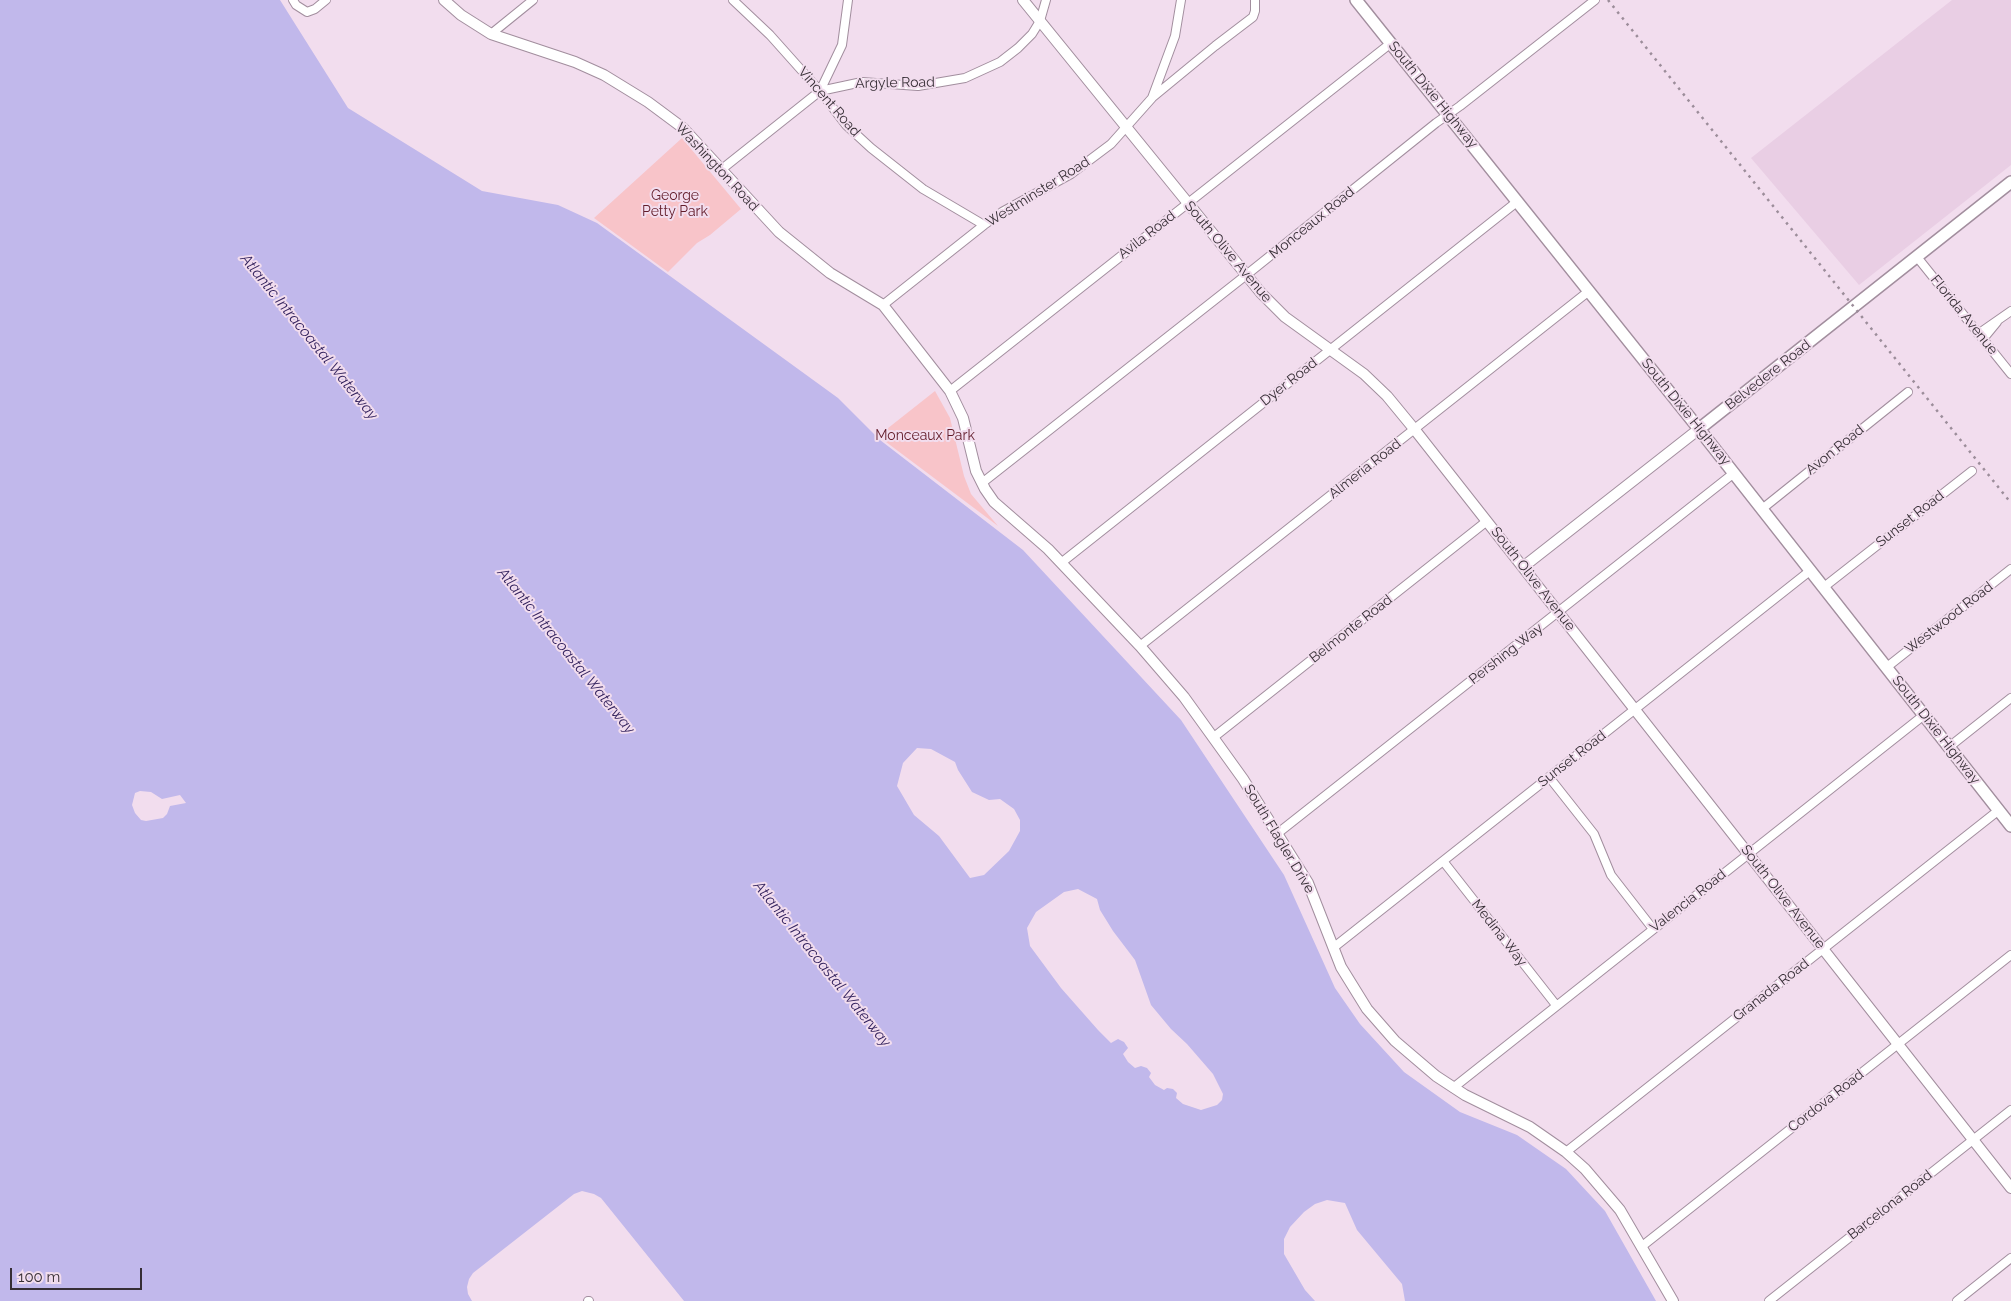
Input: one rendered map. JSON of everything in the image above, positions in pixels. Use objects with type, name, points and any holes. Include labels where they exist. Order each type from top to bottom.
[{"type":"main road","name":"South Dixie Highway","points":[[1356,0],[1590,291],[2011,826]]},
{"type":"main road","name":"Belvedere Road","points":[[1699,429],[2011,182]]},
{"type":"street","points":[[293,0],[296,5],[306,12],[315,9],[326,0]]},
{"type":"street","name":"Washington Road","points":[[444,0],[461,15],[491,34],[575,62],[625,87],[683,128],[779,232],[830,273],[883,305],[950,391]]},
{"type":"street","points":[[491,34],[533,0]]},
{"type":"street","name":"Vincent Road","points":[[733,0],[770,35],[820,91],[846,125],[898,171],[923,189],[984,225]]},
{"type":"street","points":[[722,169],[820,91],[842,45],[848,0]]},
{"type":"street","name":"South Olive Avenue","points":[[1023,0],[1245,276],[1279,311],[1377,386],[1415,430],[2011,1188]]},
{"type":"street","points":[[1040,21],[1046,0]]},
{"type":"street","name":"Westminster Road","points":[[883,305],[1002,212],[1071,174],[1111,144],[1152,98],[1175,36],[1181,0]]},
{"type":"street","points":[[1152,98],[1248,22],[1256,11],[1255,0]]},
{"type":"street","name":"Monceaux Road","points":[[982,483],[1595,0]]},
{"type":"street","name":"Argyle Road","points":[[820,91],[862,82],[918,86],[964,78],[1000,62],[1032,34],[1040,21]]},
{"type":"street","name":"Avila Road","points":[[950,391],[1391,43]]},
{"type":"street","name":"Dyer Road","points":[[1061,562],[1518,201]]},
{"type":"street","name":"Florida Avenue","points":[[1917,257],[2011,374]]},
{"type":"street","name":"Almeria Road","points":[[1140,646],[1590,291]]},
{"type":"street","points":[[1981,336],[2011,311]]},
{"type":"street","name":"South Flagler Drive","points":[[950,391],[963,418],[973,463],[982,483],[994,502],[1061,562],[1140,646],[1184,697],[1214,737],[1308,883],[1333,948],[1353,988],[1382,1028],[1415,1060],[1453,1088],[1530,1127],[1566,1152],[1604,1189],[1620,1210],[1673,1301]]},
{"type":"street","name":"Avon Road","points":[[1762,509],[1908,392]]},
{"type":"street","name":"Belvedere Road","points":[[1524,567],[1699,429]]},
{"type":"street","name":"Sunset Road","points":[[1824,587],[1972,471]]},
{"type":"street","name":"Pershing Way","points":[[1278,834],[1734,473]]},
{"type":"street","name":"Belmonte Road","points":[[1214,737],[1487,521]]},
{"type":"street","name":"Westwood Road","points":[[1887,667],[2011,569]]},
{"type":"street","name":"Sunset Road","points":[[1333,948],[1811,570]]},
{"type":"street","points":[[1949,747],[2011,698]]},
{"type":"street","name":"Valencia Road","points":[[1453,1088],[1924,715]]},
{"type":"street","points":[[1549,777],[1594,834],[1611,875],[1653,929]]},
{"type":"street","name":"Granada Road","points":[[1566,1152],[1999,810]]},
{"type":"street","name":"Medina Way","points":[[1443,861],[1556,1006]]},
{"type":"street","name":"Cordova Road","points":[[1642,1248],[2011,955]]},
{"type":"street","name":"Barcelona Road","points":[[1769,1301],[2011,1110]]},
{"type":"street","points":[[1957,1301],[2011,1258]]},
{"type":"shaded area","points":[[1952,0],[2011,0],[2011,165],[1859,285],[1751,158]]},
{"type":"green space","name":"George Petty Park","points":[[682,138],[741,209],[710,235],[697,243],[668,272],[594,218]]},
{"type":"green space","name":"Monceaux Park","points":[[935,391],[950,418],[964,476],[971,494],[998,526],[878,436]]},
{"type":"water","name":"Atlantic Intracoastal Waterway","points":[[0,0],[280,0],[348,108],[482,191],[558,205],[597,223],[838,398],[880,440],[1023,550],[1181,720],[1284,875],[1335,988],[1360,1024],[1404,1072],[1460,1112],[1517,1135],[1566,1169],[1605,1211],[1656,1301],[1405,1301],[1402,1284],[1357,1230],[1345,1203],[1327,1200],[1315,1204],[1304,1212],[1290,1227],[1284,1239],[1284,1254],[1305,1290],[1315,1301],[684,1301],[601,1198],[582,1191],[574,1194],[473,1273],[467,1287],[472,1301],[0,1301]],"holes":[[[917,748],[931,749],[955,762],[972,792],[989,800],[1000,799],[1014,809],[1020,820],[1020,831],[1009,851],[984,875],[970,878],[939,836],[914,815],[897,786],[903,763]],[[140,791],[151,792],[162,799],[180,795],[186,803],[170,806],[163,818],[141,820],[135,813],[132,805],[135,793]],[[1078,889],[1097,899],[1100,910],[1113,931],[1135,960],[1151,1005],[1213,1074],[1223,1094],[1222,1100],[1217,1105],[1201,1110],[1183,1104],[1176,1098],[1177,1093],[1173,1089],[1167,1088],[1164,1090],[1155,1085],[1149,1077],[1151,1073],[1147,1068],[1141,1066],[1135,1068],[1123,1054],[1128,1048],[1124,1042],[1118,1039],[1111,1043],[1098,1030],[1061,988],[1030,946],[1027,928],[1036,912],[1064,892]]]},
{"type":"railway","points":[[1608,0],[2011,503]]}]
